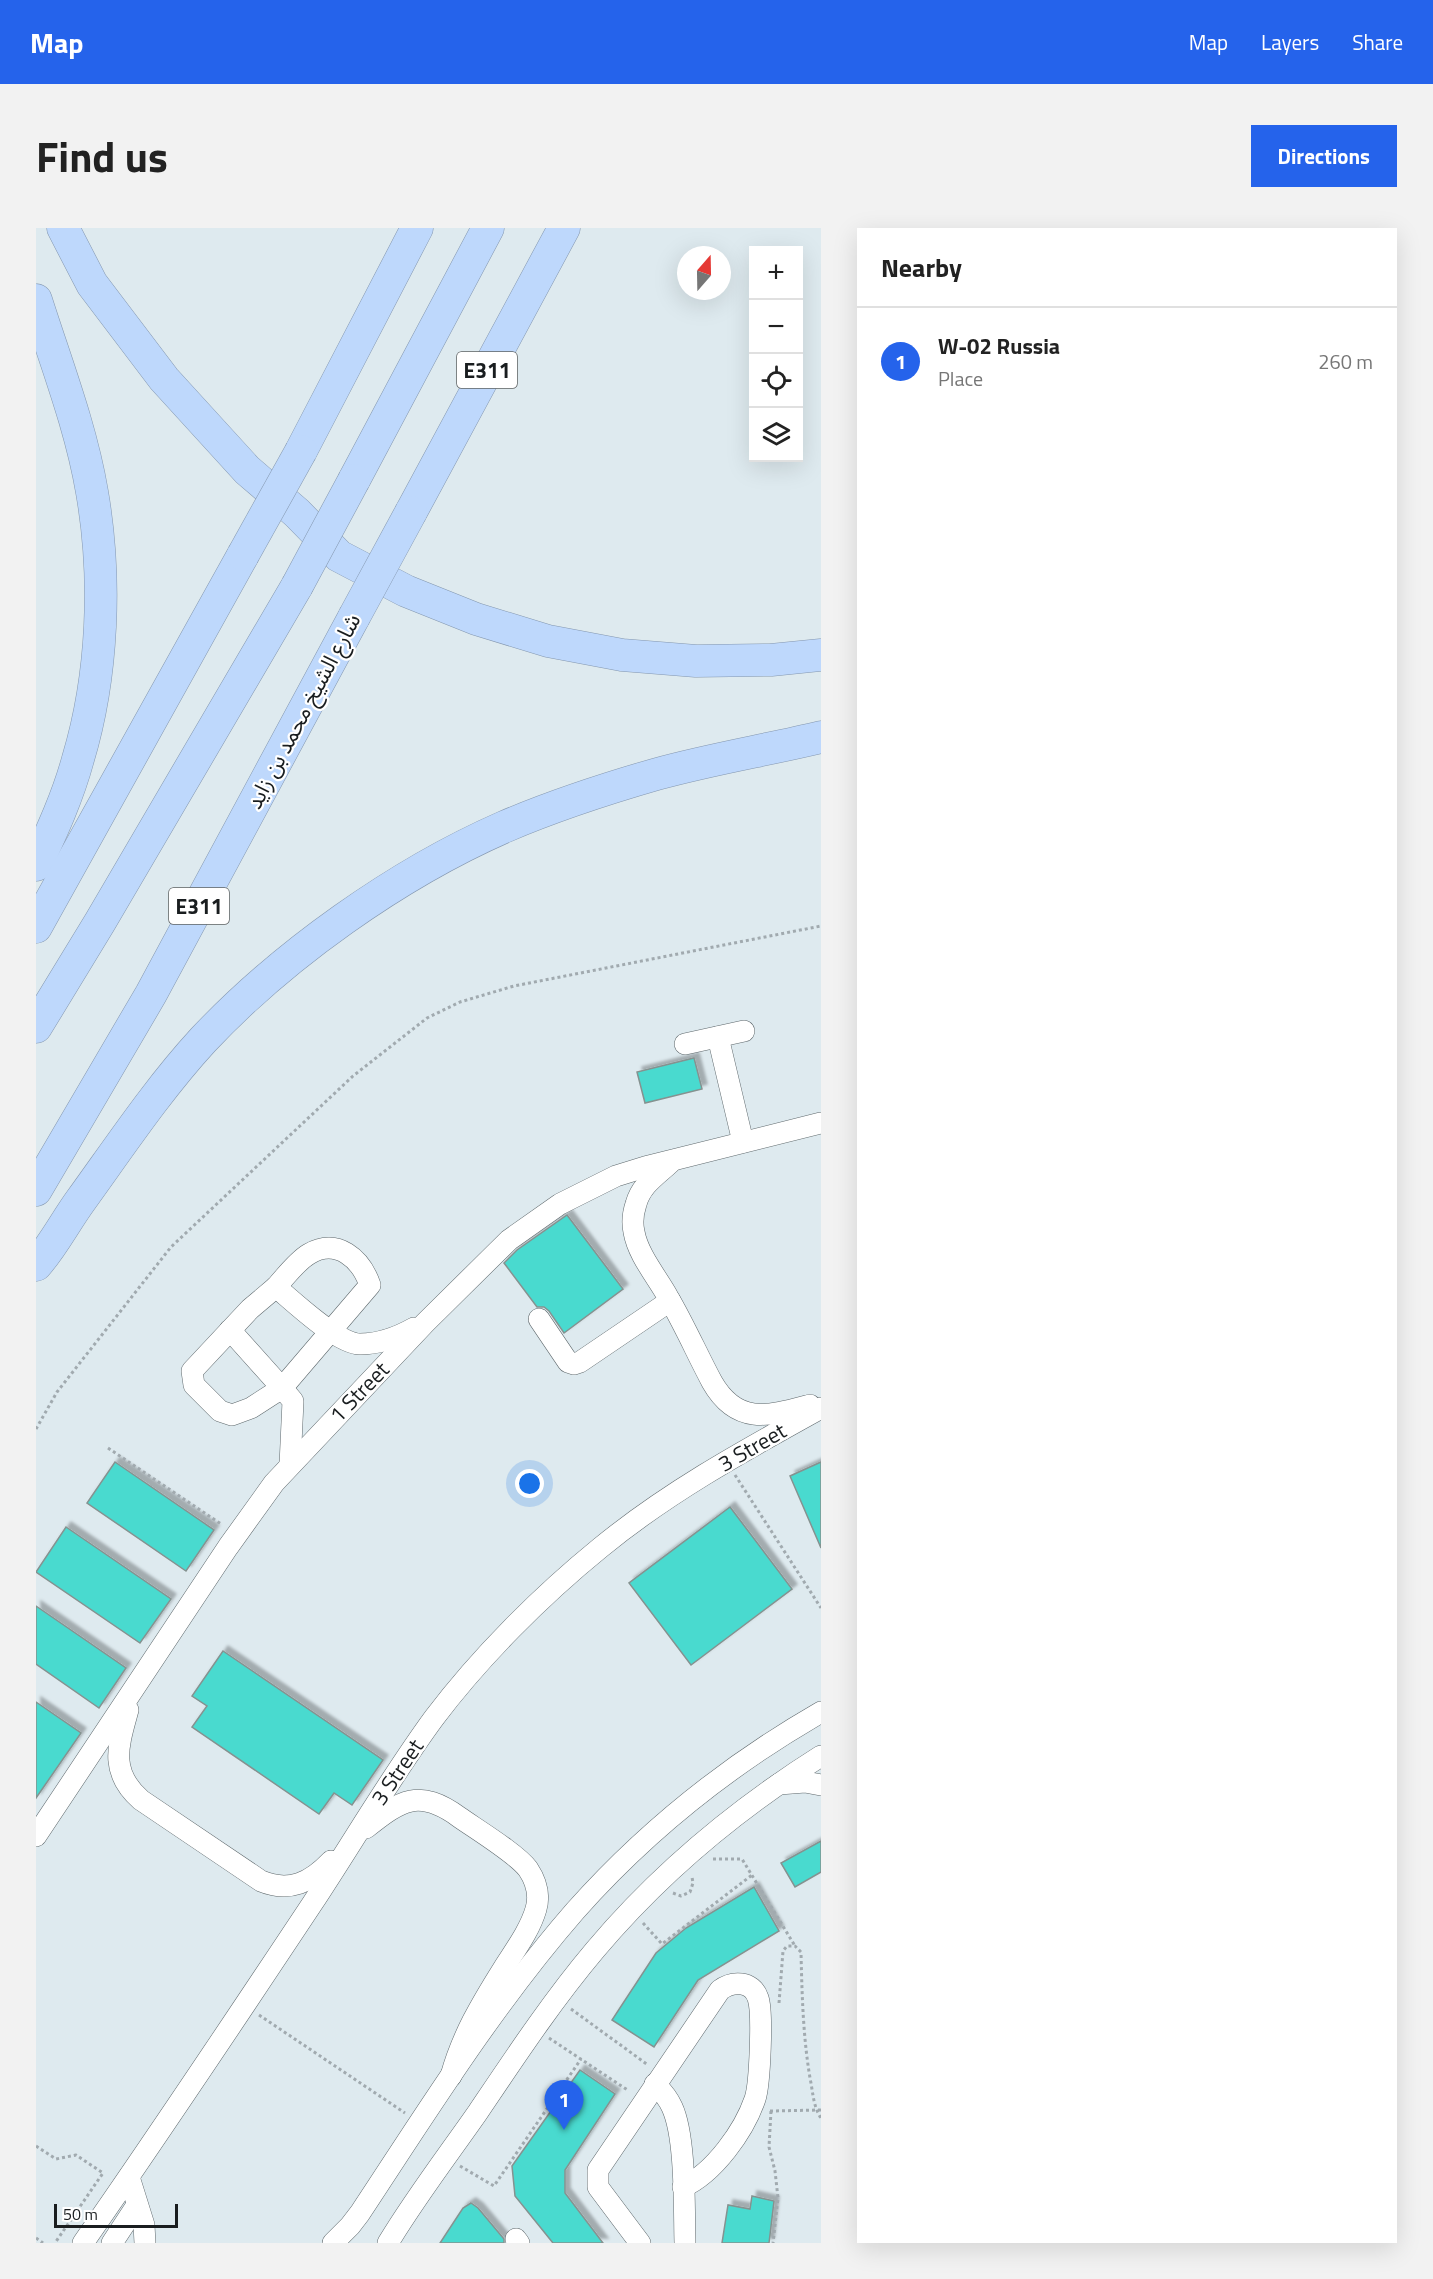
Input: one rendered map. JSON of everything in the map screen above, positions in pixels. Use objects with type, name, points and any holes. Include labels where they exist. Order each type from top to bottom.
[{"type":"highway","points":[[63,228],[92,284],[164,379],[248,470],[297,513],[339,556],[406,591],[476,619],[548,641],[622,655],[696,661],[771,660],[821,655]]},
{"type":"highway","points":[[36,927],[301,451],[417,228]]},
{"type":"highway","name":"E311","points":[[36,1027],[297,586],[488,228]]},
{"type":"highway","name":"شارع الشيخ محمد بن زايد","points":[[36,1190],[151,994],[564,228]]},
{"type":"highway","points":[[36,300],[76,425],[92,493],[99,559],[100,630],[92,700],[78,760],[55,824],[36,865]]},
{"type":"highway","points":[[36,1265],[149,1106],[203,1040],[264,981],[376,898],[459,850],[503,828],[554,807],[660,773],[821,737]]},
{"type":"street","points":[[685,1044],[744,1031]]},
{"type":"street","points":[[718,1037],[743,1142]]},
{"type":"street","name":"1 Street","points":[[36,1836],[132,1695],[228,1547],[274,1482],[425,1323],[509,1240],[560,1203],[615,1176],[821,1124]]},
{"type":"street","points":[[675,1159],[651,1179],[642,1190],[633,1218],[634,1232],[638,1246],[670,1301],[717,1392],[734,1407],[744,1412],[766,1416],[821,1402]]},
{"type":"street","points":[[324,1248],[341,1248],[358,1262],[370,1285],[282,1388],[251,1408],[232,1415],[220,1411],[194,1385],[192,1371],[230,1330],[276,1287],[308,1254],[324,1248]]},
{"type":"street","points":[[276,1287],[330,1331],[358,1344],[400,1336],[425,1323]]},
{"type":"street","points":[[539,1319],[568,1362],[577,1364],[670,1301]]},
{"type":"street","points":[[230,1330],[293,1401],[290,1465]]},
{"type":"street","name":"3 Street","points":[[83,2243],[245,2006],[434,1718],[487,1655],[545,1597],[598,1549],[656,1506],[726,1461],[821,1408]]},
{"type":"street","points":[[132,1695],[118,1751],[120,1770],[128,1787],[141,1800],[270,1885],[288,1887],[306,1882],[389,1809],[412,1800],[430,1800],[446,1808],[522,1863],[533,1877],[537,1893],[536,1911],[518,1945],[472,2019],[456,2056],[451,2076]]},
{"type":"street","points":[[333,2243],[350,2226],[514,1986],[548,1943],[621,1863],[669,1818],[738,1764],[774,1739],[821,1712]]},
{"type":"street","points":[[388,2243],[536,2028],[595,1950],[631,1910],[690,1853],[725,1824],[821,1755]]},
{"type":"street","points":[[779,1784],[805,1782],[821,1785]]},
{"type":"street","points":[[640,2243],[601,2192],[597,2176],[720,1990],[730,1984],[748,1986],[757,1994],[760,2004],[759,2081],[756,2097],[750,2111],[710,2169],[693,2183],[683,2187]]},
{"type":"street","points":[[654,2087],[665,2094],[677,2119],[685,2243]]},
{"type":"street","points":[[129,2177],[145,2231],[145,2243]]},
{"type":"street","points":[[112,2243],[137,2205]]},
{"type":"path","points":[[36,1430],[57,1392],[171,1247],[353,1076],[427,1018],[460,1002],[514,986],[821,926]]},
{"type":"path","points":[[108,1448],[222,1525],[214,1537],[228,1547]]},
{"type":"path","points":[[726,1461],[821,1608]]},
{"type":"path","points":[[709,1859],[742,1860],[801,1953],[805,2042],[821,2118]]},
{"type":"path","points":[[631,1910],[662,1944],[752,1875]]},
{"type":"path","points":[[673,1893],[681,1896],[690,1892],[693,1883],[692,1876]]},
{"type":"path","points":[[779,2008],[783,1951],[788,1946],[795,1946]]},
{"type":"path","points":[[557,1999],[654,2087]]},
{"type":"path","points":[[245,2006],[420,2123]]},
{"type":"path","points":[[536,2028],[581,2059],[654,2087]]},
{"type":"path","points":[[446,2158],[494,2186],[581,2059]]},
{"type":"path","points":[[750,2111],[819,2110]]},
{"type":"path","points":[[771,2111],[769,2147],[778,2198],[773,2243]]},
{"type":"path","points":[[36,2146],[56,2159],[76,2154],[102,2173],[56,2243]]},
{"type":"path","points":[[36,2238],[43,2243]]},
{"type":"building","points":[[694,1058],[702,1089],[645,1103],[637,1072]]},
{"type":"building","points":[[567,1215],[623,1289],[564,1333],[549,1311],[544,1307],[537,1307],[504,1263],[517,1250]]},
{"type":"building","points":[[115,1462],[214,1530],[186,1571],[87,1503]]},
{"type":"building","points":[[821,1462],[821,1548],[790,1476]]},
{"type":"building","points":[[730,1507],[792,1589],[691,1665],[629,1583]]},
{"type":"building","points":[[66,1527],[171,1599],[140,1643],[36,1572]]},
{"type":"building","points":[[36,1606],[126,1668],[99,1708],[36,1664]]},
{"type":"building","points":[[223,1651],[383,1760],[352,1805],[334,1793],[319,1814],[192,1727],[207,1706],[192,1696]]},
{"type":"building","points":[[36,1702],[81,1733],[36,1798]]},
{"type":"building","points":[[821,1841],[821,1872],[795,1887],[781,1863]]},
{"type":"building","points":[[754,1887],[779,1931],[698,1980],[654,2047],[612,2020],[656,1953],[686,1928]]},
{"type":"building","points":[[580,2070],[615,2094],[565,2170],[565,2193],[603,2243],[553,2243],[515,2196],[512,2166]]},
{"type":"building","points":[[752,2196],[774,2201],[769,2243],[722,2243],[728,2205],[750,2209]]},
{"type":"building","points":[[471,2203],[504,2239],[504,2243],[440,2243],[463,2208]]},
{"type":"place","name":"W-02 Russia","points":[[564,2130]]}]
